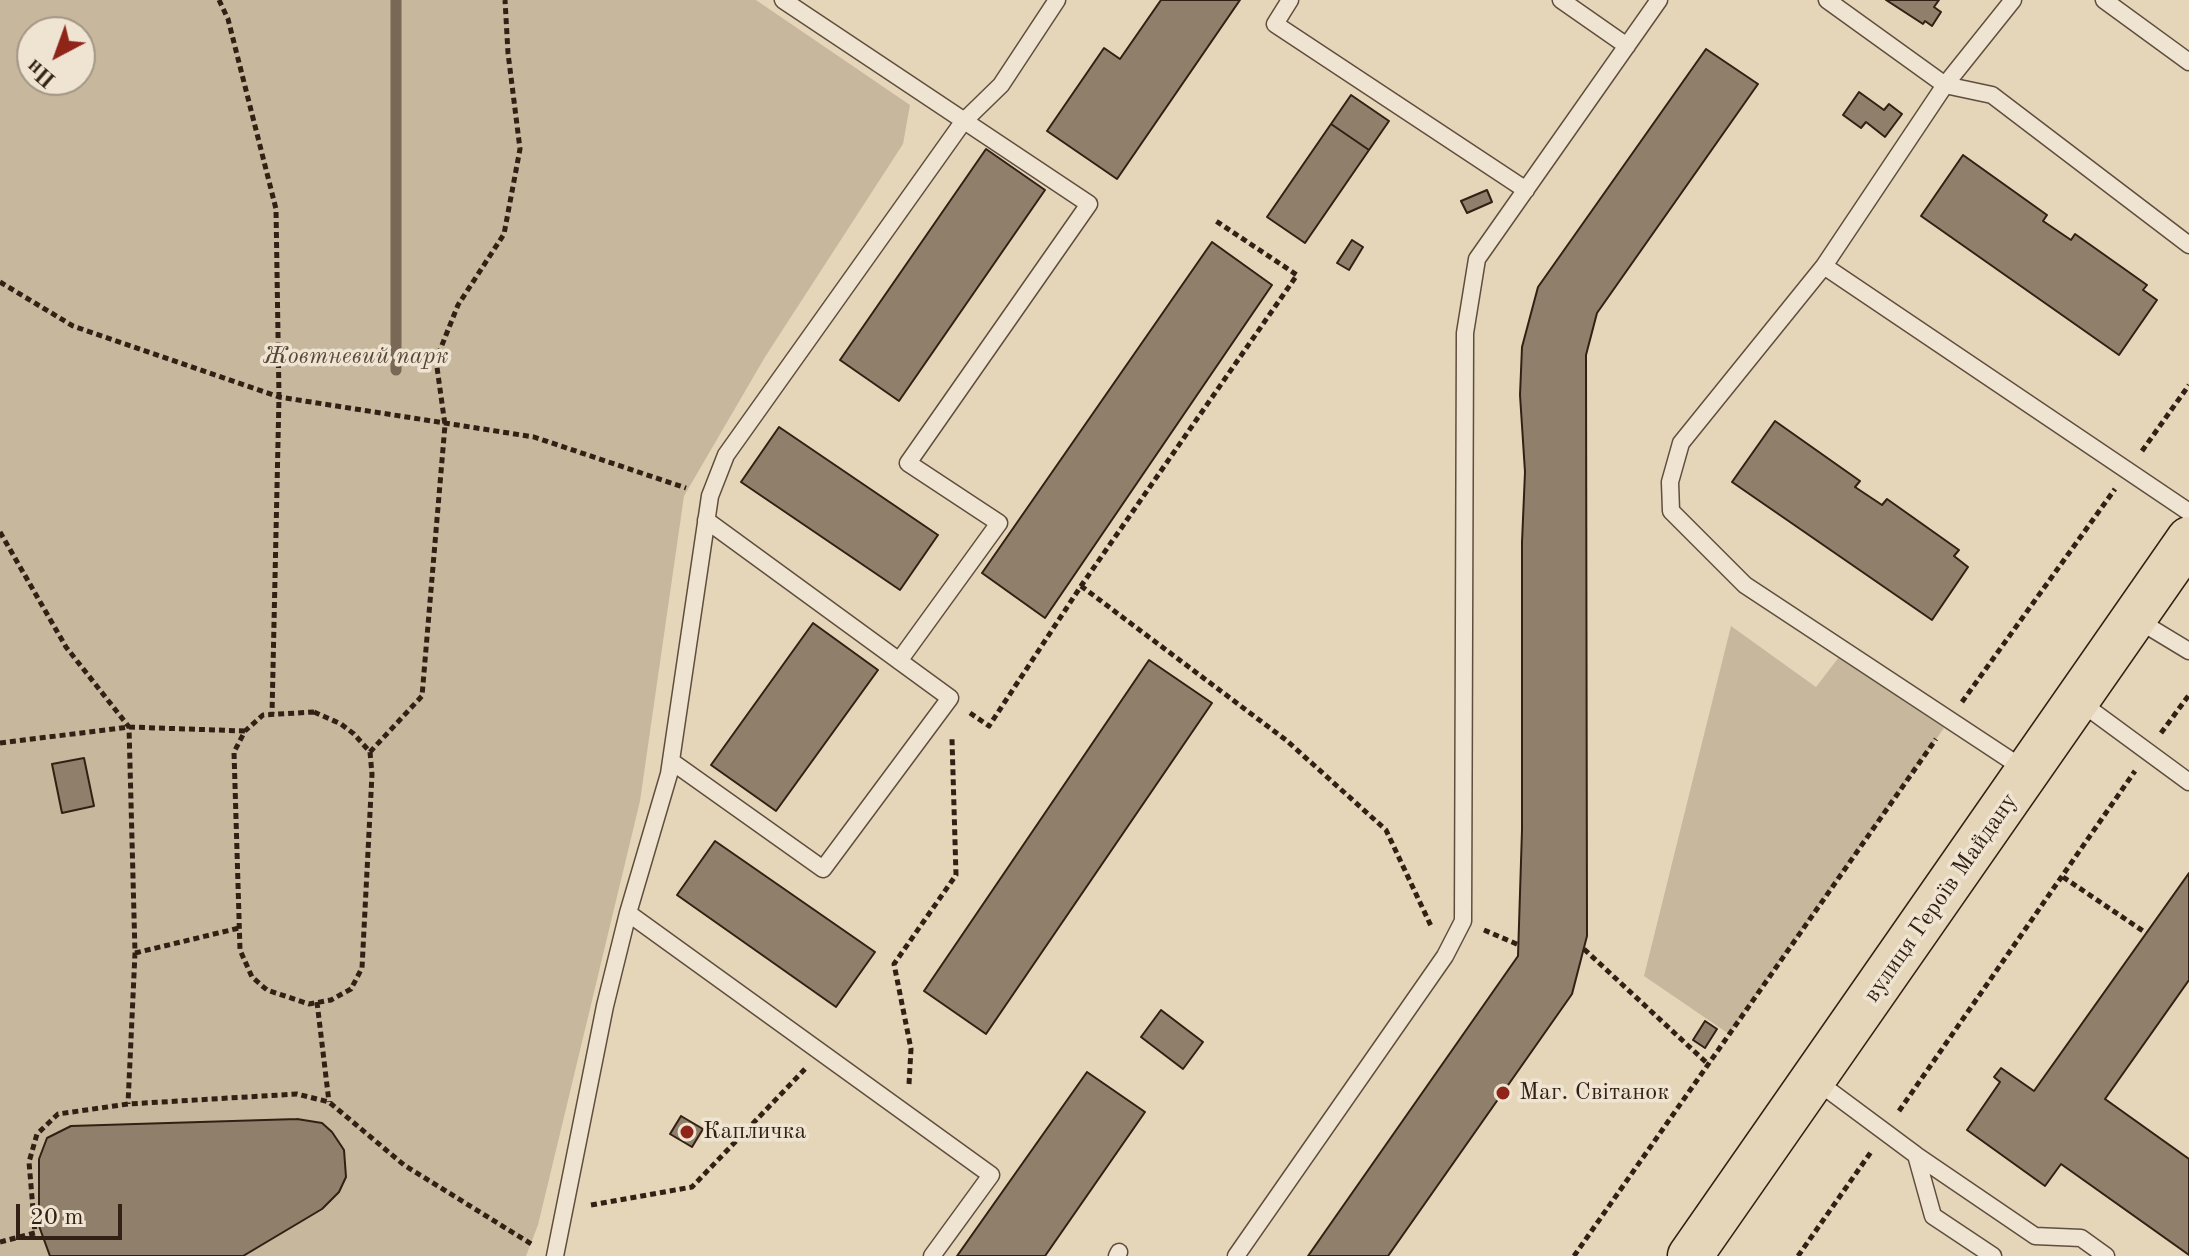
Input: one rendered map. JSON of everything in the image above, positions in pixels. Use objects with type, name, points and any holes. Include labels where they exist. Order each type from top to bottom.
[{"type":"main road","name":"вулиця Героїв Майдану","points":[[1690,1256],[2189,539]]},
{"type":"lane","points":[[783,0],[1089,204],[908,463],[999,523],[899,661]]},
{"type":"lane","points":[[555,1256],[605,1006],[671,761],[710,496],[726,455],[963,122],[1001,85],[1057,0]]},
{"type":"lane","points":[[1290,0],[1275,24],[1526,190]]},
{"type":"lane","points":[[1561,0],[1627,46]]},
{"type":"lane","points":[[1236,1256],[1445,956],[1463,921],[1465,333],[1477,259],[1659,0]]},
{"type":"lane","points":[[1827,0],[1945,85],[1992,95],[2189,245]]},
{"type":"lane","points":[[2013,0],[1945,85],[1824,266],[1681,443],[1670,482],[1671,511],[1745,585],[2028,772]]},
{"type":"lane","points":[[2104,0],[2189,62]]},
{"type":"lane","points":[[1824,266],[2189,512]]},
{"type":"lane","points":[[671,761],[823,869],[950,698],[706,520]]},
{"type":"lane","points":[[2135,619],[2189,651]]},
{"type":"lane","points":[[2078,701],[2189,782]]},
{"type":"lane","points":[[628,913],[991,1175],[932,1256]]},
{"type":"lane","points":[[1814,1080],[1916,1155],[2035,1236],[2081,1238],[2106,1256]]},
{"type":"lane","points":[[1916,1155],[1933,1216],[1993,1256]]},
{"type":"path","points":[[219,0],[228,19],[276,209],[279,397],[272,714]]},
{"type":"path","points":[[370,752],[422,696],[445,425],[436,360],[458,305],[504,234],[520,149],[505,0]]},
{"type":"path","points":[[950,698],[989,726],[1081,586],[1297,275],[1216,221]]},
{"type":"path","points":[[0,282],[73,326],[279,397],[534,437],[710,496]]},
{"type":"path","points":[[1574,1256],[2189,385]]},
{"type":"path","points":[[0,532],[66,647],[129,727],[135,953],[128,1104]]},
{"type":"path","points":[[1081,586],[1286,740],[1386,830],[1445,956]]},
{"type":"path","points":[[1798,1256],[2189,695]]},
{"type":"path","points":[[907,1116],[911,1049],[894,964],[956,875],[950,698]]},
{"type":"path","points":[[314,712],[341,724],[370,752],[372,774],[362,968],[351,989],[331,1000],[309,1004],[267,990],[252,977],[240,950],[234,752],[245,731],[263,715],[314,712]]},
{"type":"path","points":[[0,743],[129,727],[245,731]]},
{"type":"path","points":[[2063,877],[2146,933]]},
{"type":"path","points":[[1463,921],[1519,945]]},
{"type":"path","points":[[135,953],[239,928]]},
{"type":"path","points":[[1584,949],[1709,1065]]},
{"type":"path","points":[[317,1002],[329,1102]]},
{"type":"path","points":[[562,1210],[692,1187],[819,1053]]},
{"type":"path","points":[[0,1242],[35,1233],[29,1162],[37,1134],[58,1114],[128,1104],[297,1094],[329,1102],[404,1165],[538,1248]]},
{"type":"green space","name":"Жовтневий парк","points":[[0,0],[756,0],[910,105],[903,144],[765,357],[684,496],[640,801],[538,1225],[526,1256],[0,1256]]},
{"type":"green space","points":[[1731,626],[1816,687],[1839,657],[1944,728],[1729,1034],[1644,976]]},
{"type":"building","points":[[1161,0],[1240,0],[1117,179],[1047,131],[1104,48],[1120,59]]},
{"type":"building","points":[[1886,0],[1939,0],[1934,7],[1941,12],[1932,26],[1925,21],[1923,24]]},
{"type":"building","points":[[1706,49],[1758,84],[1597,313],[1586,355],[1587,936],[1572,994],[1388,1256],[1308,1256],[1518,956],[1525,472],[1520,395],[1522,347],[1538,287]]},
{"type":"building","points":[[1859,92],[1884,110],[1889,104],[1902,114],[1885,137],[1866,122],[1861,128],[1843,115]]},
{"type":"building","points":[[1351,95],[1389,121],[1369,150],[1331,124]]},
{"type":"building","points":[[1331,124],[1369,150],[1305,243],[1267,217]]},
{"type":"building","points":[[986,149],[1045,190],[899,401],[840,360]]},
{"type":"building","points":[[1963,155],[2047,215],[2043,221],[2071,240],[2075,234],[2147,285],[2143,290],[2157,300],[2119,355],[1921,216]]},
{"type":"building","points":[[1487,190],[1492,202],[1467,213],[1461,201]]},
{"type":"building","points":[[1352,240],[1363,247],[1349,270],[1337,263]]},
{"type":"building","points":[[1212,242],[1272,285],[1045,618],[982,573]]},
{"type":"building","points":[[1775,421],[1860,481],[1855,487],[1882,505],[1887,499],[1959,550],[1954,556],[1968,567],[1932,620],[1732,482]]},
{"type":"building","points":[[779,427],[938,535],[900,590],[741,482]]},
{"type":"building","points":[[813,623],[878,670],[776,811],[711,765]]},
{"type":"building","points":[[1149,660],[1212,703],[986,1034],[924,991]]},
{"type":"building","points":[[84,758],[94,806],[62,813],[52,764]]},
{"type":"building","points":[[715,841],[875,952],[836,1007],[677,895]]},
{"type":"building","points":[[2189,873],[2189,980],[2105,1099],[2189,1159],[2189,1255],[2061,1164],[2045,1186],[1967,1130],[2000,1082],[1994,1077],[2001,1068],[2034,1091]]},
{"type":"building","points":[[1161,1010],[1203,1042],[1183,1069],[1141,1037]]},
{"type":"building","points":[[1705,1021],[1717,1029],[1705,1048],[1693,1040]]},
{"type":"building","points":[[1087,1072],[1145,1112],[1045,1256],[957,1256]]},
{"type":"building","name":"Капличка","points":[[681,1116],[703,1129],[692,1147],[670,1134]]},
{"type":"building","points":[[297,1119],[322,1123],[332,1132],[344,1150],[346,1177],[339,1192],[322,1209],[243,1256],[50,1256],[39,1226],[39,1159],[47,1138],[71,1126]]},
{"type":"waterway","points":[[396,0],[396,370]]},
{"type":"place","name":"Маг. Світанок","points":[[1503,1093]]},
{"type":"place","name":"Капличка","points":[[687,1132]]}]
